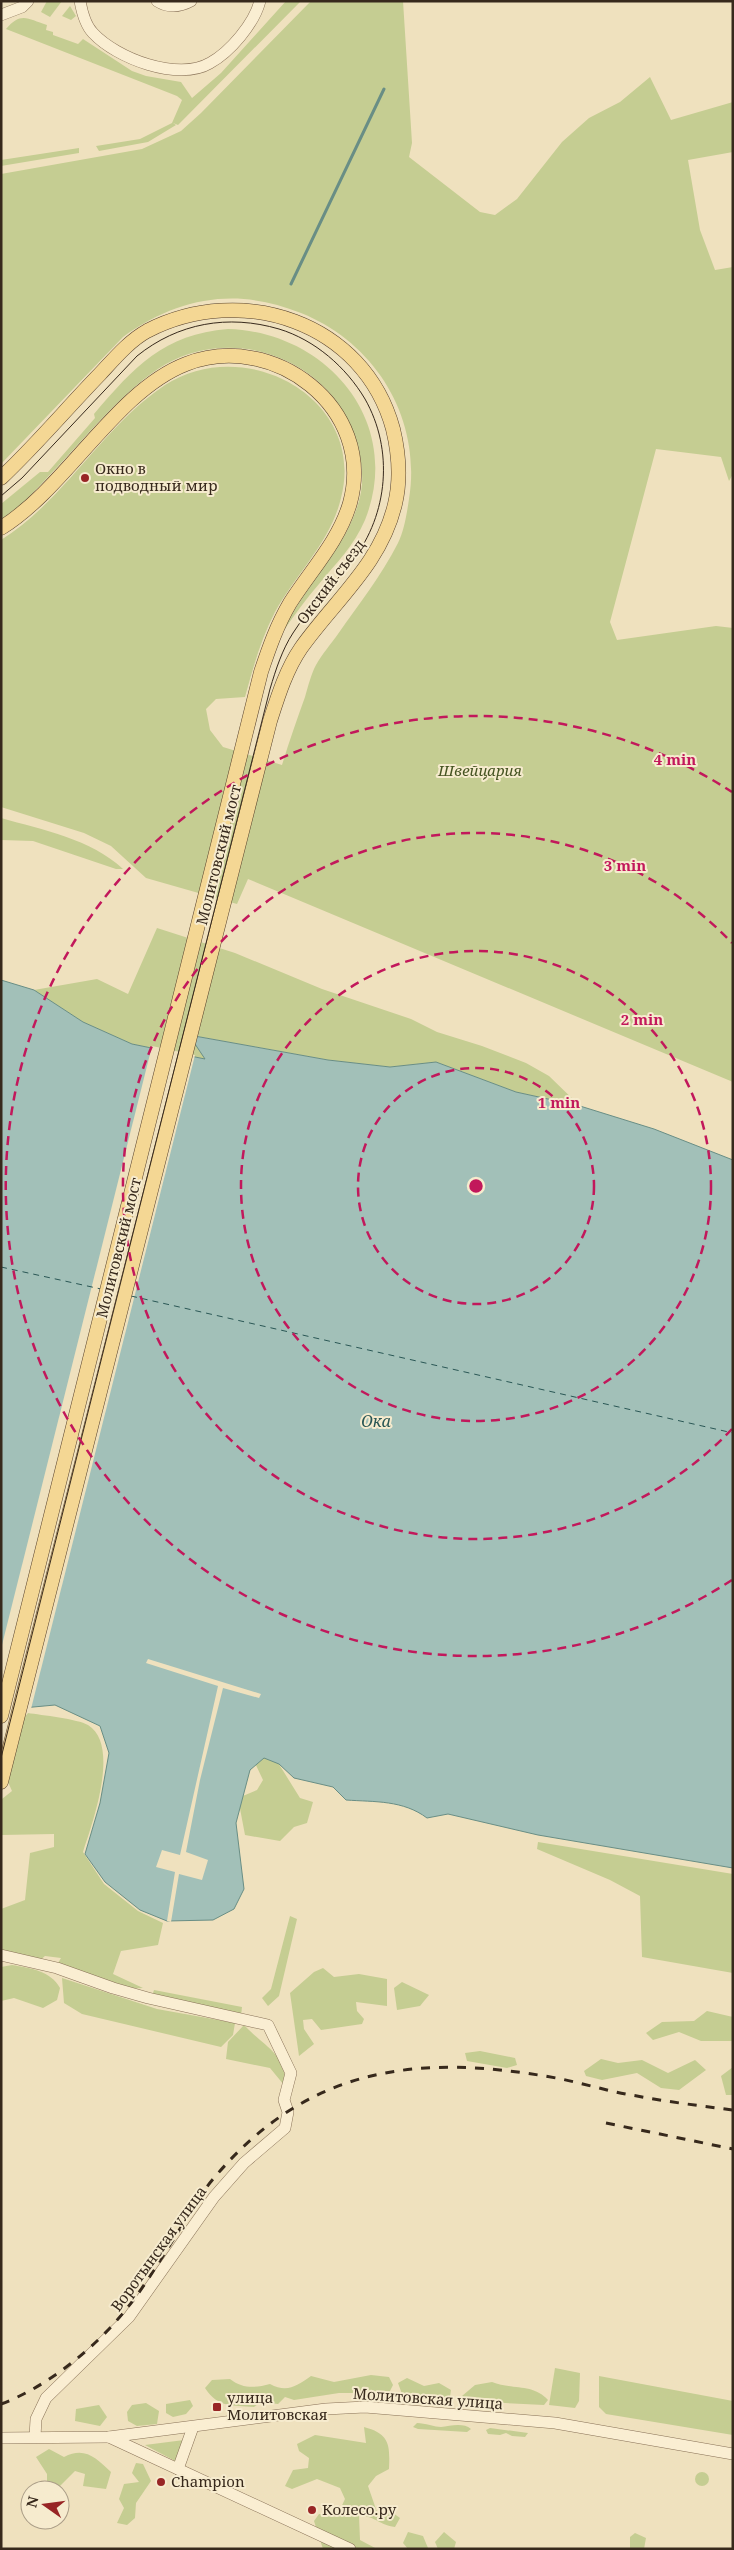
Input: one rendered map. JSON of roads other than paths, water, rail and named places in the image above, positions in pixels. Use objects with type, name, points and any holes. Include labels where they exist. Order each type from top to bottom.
[{"type":"main road","name":"Окский съезд","points":[[1,478],[129,345],[145,332],[170,320],[200,312],[225,309],[252,310],[304,324],[348,353],[373,382],[388,411],[397,444],[399,468],[395,504],[387,530],[370,561],[293,661],[270,722]]},
{"type":"main road","name":"Окский съезд","points":[[1,528],[33,503],[144,389],[174,368],[215,356],[244,356],[278,365],[306,381],[325,399],[343,427],[352,454],[354,484],[344,522],[331,545],[290,603],[277,627],[261,672],[250,716]]},
{"type":"main road","name":"Молитовский мост","points":[[1,1716],[250,716]]},
{"type":"main road","name":"Молитовский мост","points":[[1,1782],[270,722]]},
{"type":"street","points":[[1,14],[22,7],[28,1]]},
{"type":"street","points":[[80,1],[82,13],[91,32],[123,55],[160,67],[185,69],[210,64],[228,48],[249,24],[260,1]]},
{"type":"street","points":[[157,1],[172,6],[183,6],[191,1]]},
{"type":"street","name":"Воротынская улица","points":[[1,1955],[57,1968],[148,1998],[268,2025],[291,2073],[284,2100],[288,2112],[285,2128],[244,2163],[214,2197],[129,2317],[46,2398],[36,2419],[35,2437]]},
{"type":"street","name":"Молитовская улица","points":[[1,2438],[109,2437],[326,2409],[365,2407],[554,2423],[733,2454]]},
{"type":"street","points":[[178,2469],[193,2427]]},
{"type":"street","points":[[109,2437],[350,2549]]},
{"type":"water","name":"Ока","points":[[1,980],[34,990],[83,1022],[132,1044],[205,1059],[189,1035],[328,1060],[390,1067],[436,1062],[516,1092],[580,1106],[654,1129],[733,1160],[733,1868],[538,1835],[448,1814],[427,1818],[408,1808],[388,1803],[346,1800],[333,1787],[294,1778],[279,1764],[264,1758],[250,1770],[236,1823],[244,1889],[234,1909],[213,1920],[167,1921],[140,1910],[105,1882],[85,1854],[100,1803],[109,1753],[100,1726],[55,1705],[1,1710]]},
{"type":"waterway","points":[[291,284],[384,89]]},
{"type":"tram line","points":[[1,496],[22,478],[137,356],[169,336],[186,329],[222,322],[260,324],[279,329],[305,340],[328,356],[349,376],[365,399],[380,439],[383,460],[380,502],[374,523],[365,542],[353,560],[307,614],[289,639],[282,653],[270,689],[1,1758]]},
{"type":"railway","points":[[1,2404],[18,2397],[51,2378],[98,2340],[123,2313],[141,2289],[195,2203],[214,2178],[250,2141],[288,2112],[327,2091],[368,2077],[412,2069],[458,2067],[556,2078],[627,2094],[733,2110]]},
{"type":"railway","points":[[606,2123],[733,2149]]},
{"type":"place","name":"Окно в подводный мир","points":[[85,478]]},
{"type":"place","name":"улица Молитовская","points":[[217,2407]]},
{"type":"place","name":"Champion","points":[[161,2482]]},
{"type":"place","name":"Колесо.ру","points":[[312,2510]]},
{"type":"park label","name":"Швейцария","points":[[480,771]]}]
